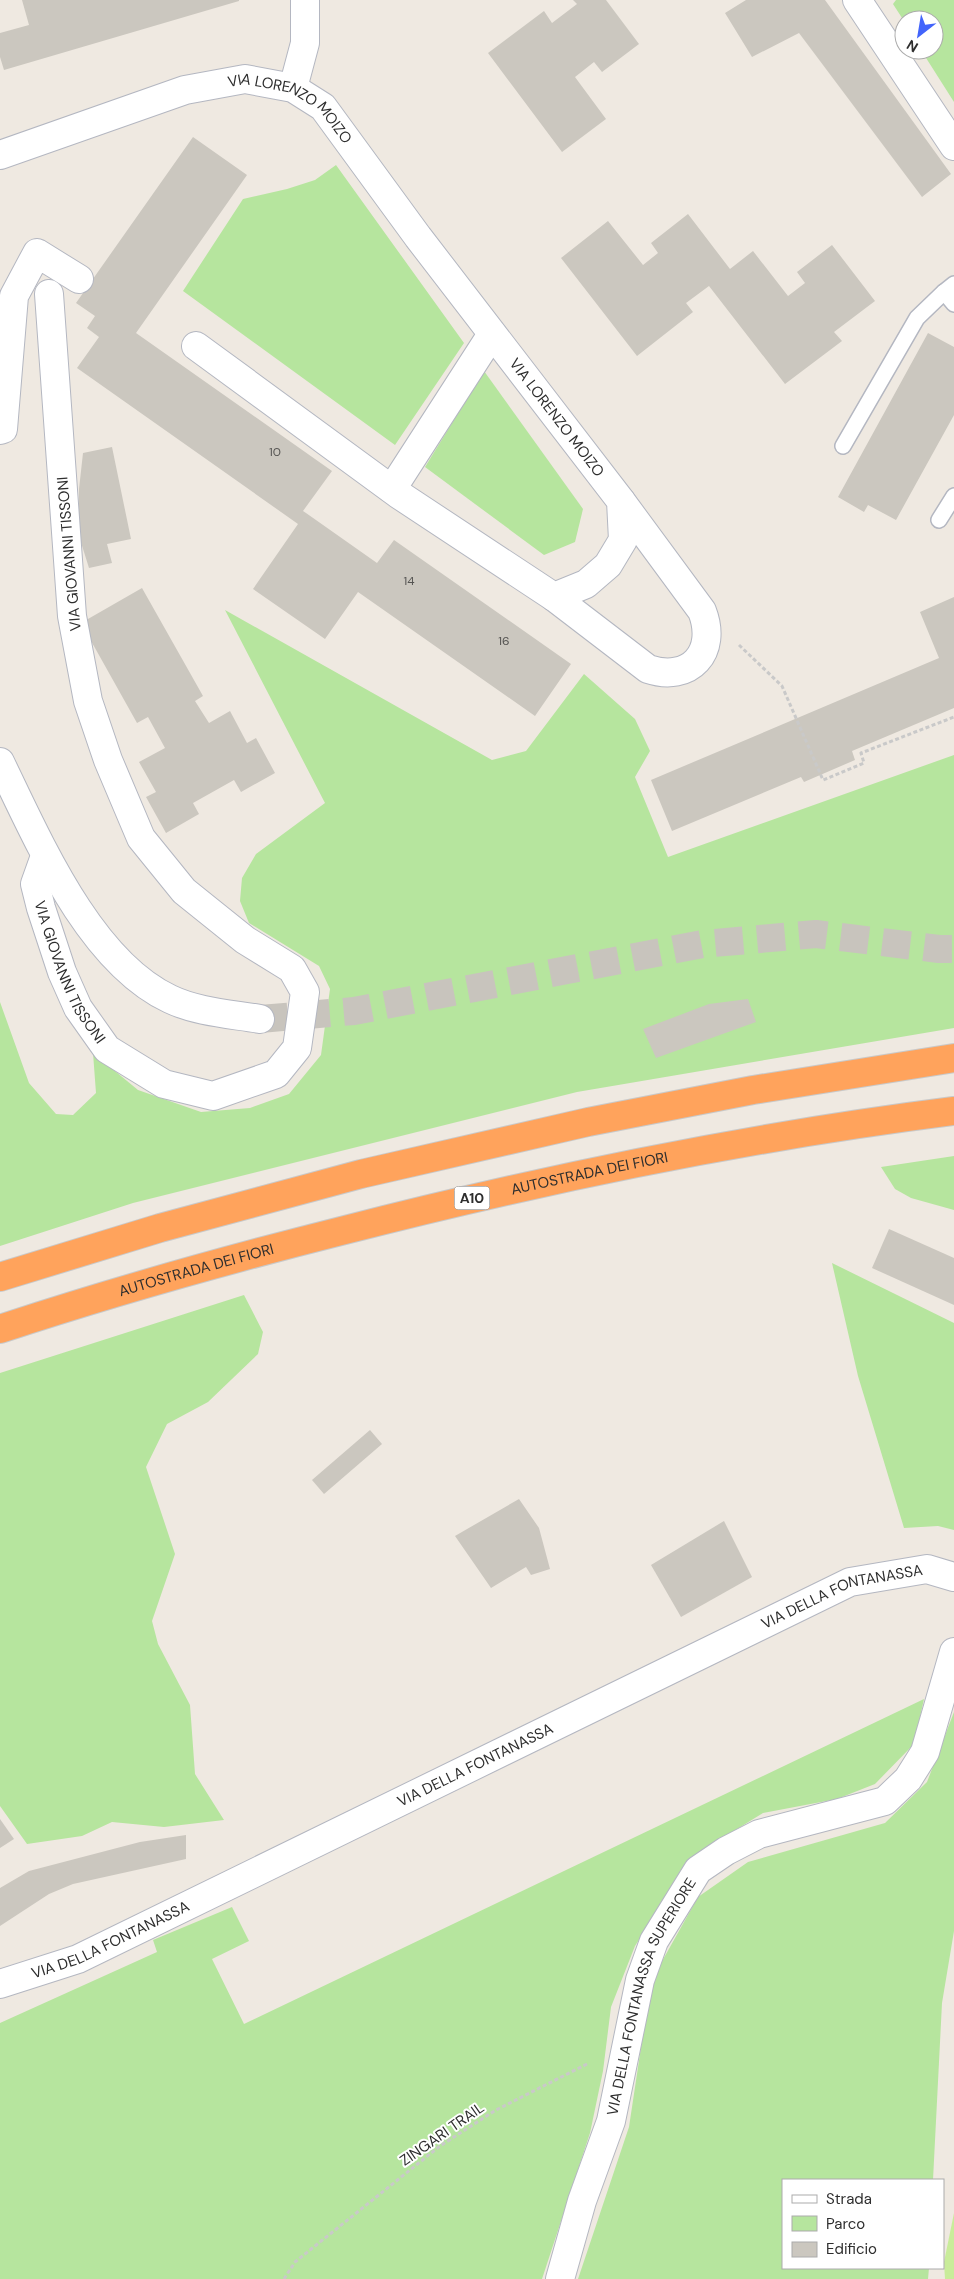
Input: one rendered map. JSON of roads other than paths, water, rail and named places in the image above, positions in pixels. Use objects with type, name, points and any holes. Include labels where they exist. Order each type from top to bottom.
[{"type":"highway","points":[[0,1277],[160,1228],[362,1174],[588,1122],[753,1090],[954,1058]]},
{"type":"highway","name":"AUTOSTRADA DEI FIORI","points":[[0,1329],[239,1257],[462,1200],[688,1152],[880,1120],[954,1111]]},
{"type":"street","points":[[293,88],[306,43],[305,0]]},
{"type":"street","points":[[857,0],[954,146]]},
{"type":"street","name":"VIA LORENZO MOIZO","points":[[0,155],[185,90],[245,80],[293,88],[323,107],[418,237],[621,501],[702,611],[707,623],[708,637],[705,649],[698,661],[687,669],[674,674],[661,674],[636,662],[554,597],[392,489],[196,346]]},
{"type":"street","points":[[0,430],[3,429],[14,296],[37,253],[79,279]]},
{"type":"street","name":"VIA GIOVANNI TISSONI","points":[[45,856],[35,884],[41,908],[62,972],[78,1008],[107,1049],[164,1084],[212,1096],[276,1074],[297,1048],[305,992],[292,968],[245,940],[184,891],[141,838],[108,760],[88,701],[72,616],[49,294]]},
{"type":"street","points":[[392,489],[492,334]]},
{"type":"street","points":[[554,597],[586,584],[608,565],[623,540],[621,501]]},
{"type":"street","name":"VIA GIOVANNI TISSONI","points":[[0,762],[45,856],[93,932],[119,963],[140,982],[172,1000],[207,1010],[260,1019]]},
{"type":"street","name":"VIA DELLA FONTANASSA","points":[[0,1984],[78,1959],[850,1582],[927,1569],[954,1577]]},
{"type":"street","name":"VIA DELLA FONTANASSA SUPERIORE","points":[[560,2279],[582,2201],[611,2121],[640,1980],[654,1941],[698,1870],[726,1851],[760,1834],[885,1801],[908,1779],[925,1752],[954,1652]]},
{"type":"lane","points":[[843,446],[918,318],[949,288],[954,304]]},
{"type":"lane","points":[[939,520],[954,496]]},
{"type":"tunnel","points":[[260,1019],[354,1011],[703,944],[816,934],[939,949],[954,949]]}]
